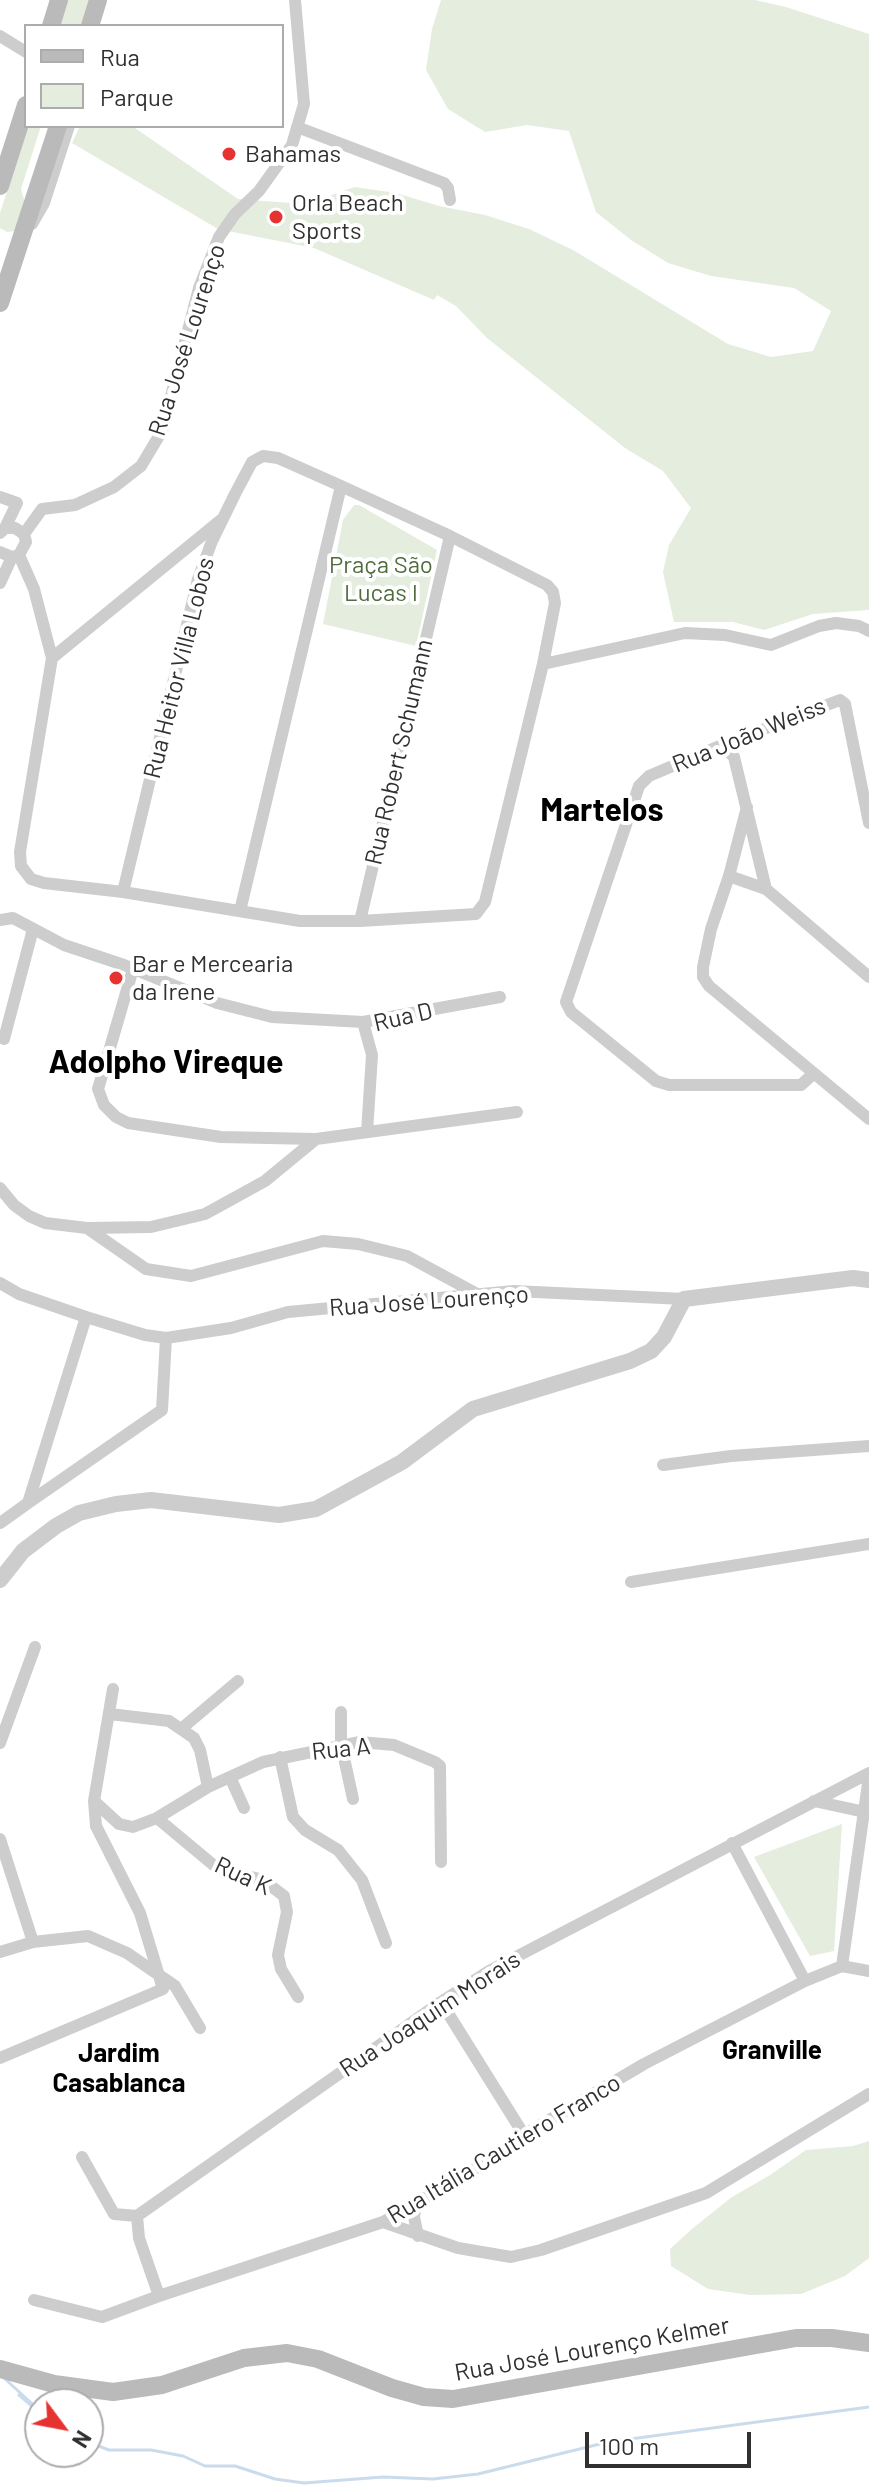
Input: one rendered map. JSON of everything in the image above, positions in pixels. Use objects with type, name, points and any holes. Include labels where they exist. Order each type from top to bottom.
[{"type":"main road","points":[[52,24],[59,0]]},
{"type":"main road","points":[[91,24],[98,0]]},
{"type":"main road","points":[[0,186],[24,111]]},
{"type":"main road","points":[[0,303],[57,128]]},
{"type":"main road","points":[[0,239],[11,240],[21,235]]},
{"type":"main road","name":"Rua José Lourenço Kelmer","points":[[0,2369],[54,2384],[113,2392],[162,2385],[244,2358],[287,2353],[318,2359],[424,2397],[453,2399],[796,2338],[832,2338],[869,2343]]},
{"type":"street","name":"Rua José Lourenço","points":[[42,509],[75,505],[114,487],[141,466],[162,431],[199,288],[219,237],[235,214],[259,191],[292,145],[304,104],[295,0]]},
{"type":"street","points":[[0,36],[24,51]]},
{"type":"street","points":[[297,127],[444,183],[450,200]]},
{"type":"street","points":[[21,235],[32,225],[44,203],[68,128]]},
{"type":"street","name":"Rua Heitor Villa Lobos","points":[[123,892],[198,579],[221,520],[252,462],[263,456],[278,458],[341,486]]},
{"type":"street","points":[[11,555],[34,589],[52,658],[20,852],[21,866],[31,879],[300,921],[476,914],[481,909],[543,664],[555,603],[553,592],[547,585],[450,536],[341,486],[240,911]]},
{"type":"street","points":[[0,497],[42,509],[24,534],[24,549],[11,555],[0,583]]},
{"type":"street","points":[[2,530],[17,503]]},
{"type":"street","points":[[52,658],[221,520]]},
{"type":"street","points":[[2,530],[15,528],[24,534]]},
{"type":"street","name":"Rua Robert Schumann","points":[[360,921],[450,536]]},
{"type":"street","points":[[543,664],[685,633],[725,635],[771,645],[819,626],[836,623],[859,626],[869,631]]},
{"type":"street","name":"Rua João Weiss","points":[[813,1074],[801,1085],[669,1085],[656,1081],[567,1007],[566,1002],[639,786],[649,776],[834,700],[845,704],[869,823]]},
{"type":"street","points":[[722,745],[734,757],[766,889]]},
{"type":"street","points":[[747,807],[711,929],[703,977],[709,986],[869,1119]]},
{"type":"street","points":[[738,842],[755,847]]},
{"type":"street","points":[[729,876],[766,889],[869,977]]},
{"type":"street","points":[[0,920],[13,918],[64,945],[217,1003],[272,1017],[363,1022]]},
{"type":"street","points":[[4,1039],[33,929]]},
{"type":"street","points":[[133,969],[98,1089],[104,1105],[128,1123],[221,1137],[316,1139],[517,1112]]},
{"type":"street","name":"Rua D","points":[[367,1132],[372,1055],[363,1022],[500,997]]},
{"type":"street","points":[[0,1188],[14,1205],[45,1223],[87,1228],[151,1227],[205,1214],[265,1181],[316,1139]]},
{"type":"street","points":[[87,1228],[146,1269],[191,1276],[323,1241],[358,1244],[407,1256],[479,1295]]},
{"type":"street","name":"Rua José Lourenço","points":[[0,1283],[19,1294],[86,1317],[145,1335],[166,1338],[231,1328],[288,1312],[514,1291],[684,1299],[853,1278],[869,1280]]},
{"type":"street","points":[[0,1580],[23,1551],[56,1526],[79,1513],[116,1504],[151,1500],[279,1515],[316,1509],[402,1462],[473,1409],[630,1361],[651,1351],[664,1337],[684,1299]]},
{"type":"street","points":[[28,1503],[86,1317]]},
{"type":"street","points":[[0,1523],[162,1410],[166,1338]]},
{"type":"street","points":[[663,1465],[731,1456],[869,1446]]},
{"type":"street","points":[[631,1582],[869,1544]]},
{"type":"street","points":[[0,1743],[35,1647]]},
{"type":"street","points":[[181,1729],[238,1681]]},
{"type":"street","points":[[0,2058],[163,1989],[140,1913],[96,1826],[94,1801],[113,1689]]},
{"type":"street","points":[[341,1712],[341,1744],[353,1799]]},
{"type":"street","points":[[110,1714],[169,1721],[194,1738],[208,1787]]},
{"type":"street","name":"Rua A","points":[[157,1818],[208,1787],[263,1762],[341,1744],[394,1745],[440,1766],[441,1862]]},
{"type":"street","points":[[280,1757],[293,1817],[305,1830],[338,1850],[362,1880],[386,1943]]},
{"type":"street","points":[[869,1774],[867,1812],[842,1966],[869,1971]]},
{"type":"street","name":"Rua Joaquim Morais","points":[[137,2216],[489,1971],[869,1774]]},
{"type":"street","points":[[230,1777],[244,1808]]},
{"type":"street","points":[[94,1801],[119,1824],[133,1827],[157,1818]]},
{"type":"street","points":[[814,1801],[867,1812]]},
{"type":"street","name":"Rua K","points":[[157,1818],[217,1868],[263,1880],[284,1896],[287,1912],[278,1955],[281,1969],[298,1997]]},
{"type":"street","points":[[0,1839],[33,1942]]},
{"type":"street","points":[[732,1843],[805,1981]]},
{"type":"street","points":[[0,1952],[33,1942],[88,1936],[127,1953],[175,1986],[184,1996],[200,2028]]},
{"type":"street","name":"Rua Itália Cautiero Franco","points":[[34,2300],[102,2317],[383,2222],[416,2205],[524,2135],[644,2064],[805,1981],[842,1966]]},
{"type":"street","points":[[441,2002],[524,2135]]},
{"type":"street","points":[[383,2222],[458,2248],[511,2257],[541,2250],[706,2193],[869,2094]]},
{"type":"street","points":[[82,2157],[114,2214],[137,2216],[139,2238],[159,2296]]},
{"type":"street","points":[[416,2205],[414,2217],[418,2236]]},
{"type":"green space","points":[[68,0],[89,0],[82,24],[61,24]]},
{"type":"green space","points":[[441,0],[755,0],[869,34],[869,610],[813,614],[764,630],[733,622],[674,622],[663,572],[669,545],[691,508],[663,471],[625,448],[487,338],[456,306],[437,295],[434,300],[314,248],[218,229],[72,143],[79,128],[135,128],[238,199],[316,205],[314,201],[355,187],[396,193],[485,215],[529,229],[573,250],[728,344],[771,357],[813,351],[831,311],[794,288],[711,276],[668,263],[631,240],[596,212],[569,131],[527,125],[485,132],[448,109],[426,70],[432,29]]},
{"type":"green space","points":[[27,128],[40,128],[21,189],[25,203],[15,231],[7,232],[0,228],[0,213]]},
{"type":"green space","name":"Praça São Lucas I","points":[[354,505],[437,550],[416,646],[323,624],[343,520]]},
{"type":"green space","points":[[842,1824],[834,1951],[810,1956],[754,1857]]},
{"type":"green space","points":[[869,2141],[869,2258],[845,2276],[801,2294],[750,2295],[708,2289],[671,2266],[670,2249],[693,2228],[732,2197],[806,2150],[853,2146]]},
{"type":"waterway","points":[[4,2378],[24,2396]]},
{"type":"waterway","points":[[19,2395],[24,2399]]},
{"type":"waterway","points":[[104,2448],[151,2450],[183,2456],[205,2466],[235,2466],[275,2479],[304,2483],[383,2477],[433,2479],[478,2474],[608,2442],[869,2407]]},
{"type":"place","name":"Bahamas","points":[[229,154]]},
{"type":"place","name":"Orla Beach Sports","points":[[276,217]]},
{"type":"place","name":"Bar e Mercearia da Irene","points":[[116,978]]},
{"type":"district","name":"Martelos","points":[[602,810]]},
{"type":"district","name":"Adolpho Vireque","points":[[166,1062]]},
{"type":"district","name":"Granville","points":[[772,2050]]},
{"type":"district","name":"Jardim Casablanca","points":[[119,2068]]}]
